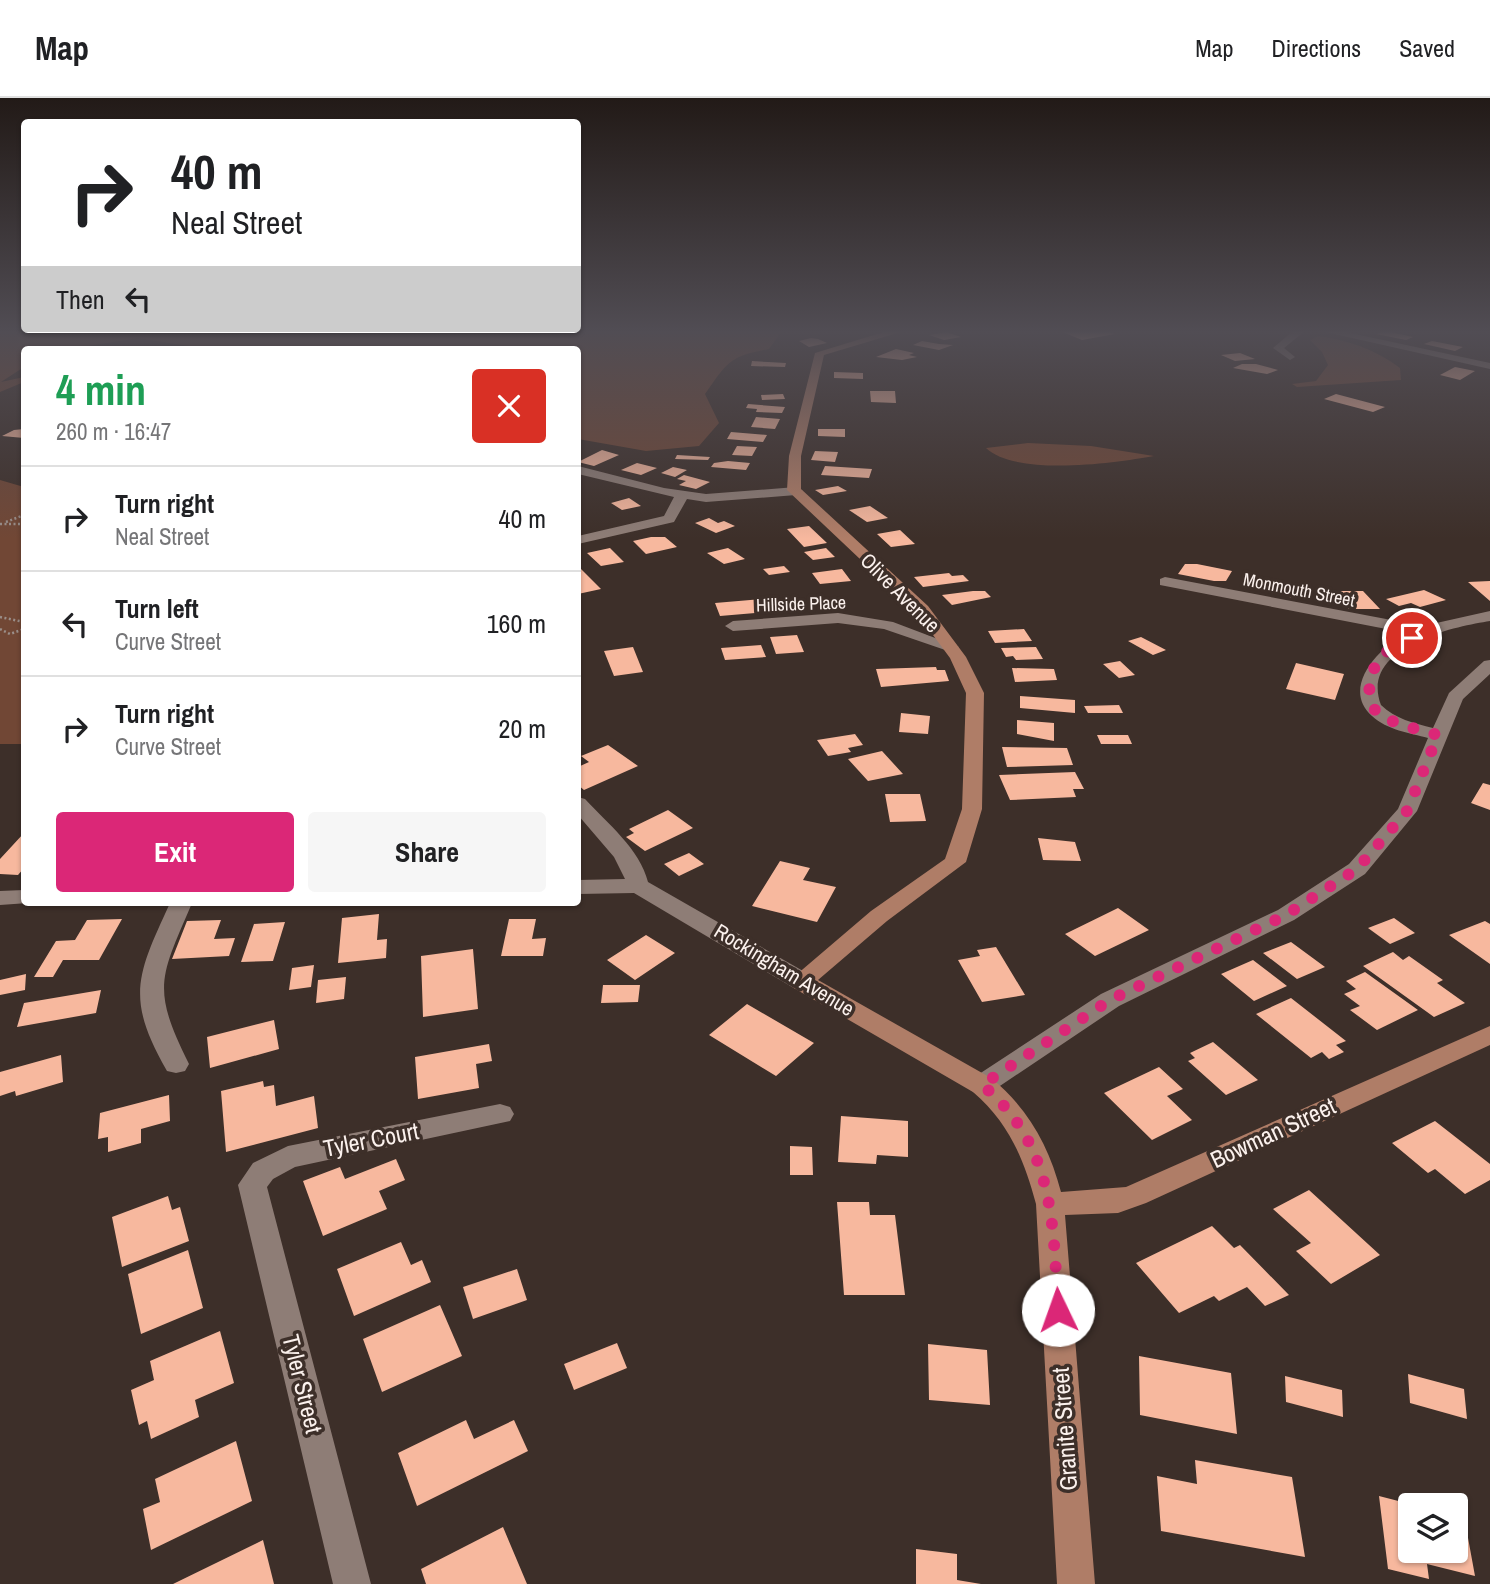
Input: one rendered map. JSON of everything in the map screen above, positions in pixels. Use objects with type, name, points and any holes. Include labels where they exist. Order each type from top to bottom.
[{"type":"street","points":[[581,471],[706,498],[796,491],[791,466],[810,400]]},
{"type":"street","name":"Olive Avenue","points":[[796,491],[922,609],[951,647],[975,693],[972,810],[954,862],[879,916],[801,981]]},
{"type":"street","points":[[581,539],[669,519],[678,507],[682,494]]},
{"type":"street","name":"Monmouth Street","points":[[1165,582],[1426,632]]},
{"type":"street","points":[[1438,735],[1393,720],[1375,710],[1369,698],[1374,669],[1383,655],[1426,632],[1490,616]]},
{"type":"street","name":"Hillside Place","points":[[733,626],[838,618],[887,625],[951,647]]},
{"type":"street","points":[[982,1085],[1110,1000],[1286,915],[1357,869],[1407,811],[1455,697],[1490,665]]},
{"type":"street","points":[[581,807],[627,862],[638,886]]},
{"type":"street","name":"Rockingham Avenue","points":[[581,887],[638,886],[665,899],[982,1085]]},
{"type":"street","points":[[0,898],[21,897]]},
{"type":"street","points":[[176,1064],[152,1010],[150,984],[157,958],[180,906]]},
{"type":"street","name":"Bowman Street","points":[[1050,1204],[1118,1201],[1136,1195],[1490,1035]]},
{"type":"street","name":"Granite Street","points":[[982,1085],[1012,1111],[1026,1135],[1041,1169],[1050,1204],[1076,1584]]},
{"type":"street","name":"Tyler Court","points":[[252,1185],[263,1171],[288,1157],[500,1114]]},
{"type":"street","name":"Tyler Street","points":[[252,1185],[352,1584]]},
{"type":"path","points":[[1,524],[21,516]]},
{"type":"path","points":[[1,524],[21,524]]},
{"type":"path","points":[[0,617],[21,621]]},
{"type":"path","points":[[0,629],[10,634],[21,630]]},
{"type":"shaded area","points":[[581,400],[708,400],[719,423],[699,446],[646,451],[581,440]]},
{"type":"shaded area","points":[[1028,443],[1091,446],[1154,456],[1092,464],[1042,465],[1001,457],[986,448]]},
{"type":"shaded area","points":[[0,480],[21,486],[21,744],[0,744]]},
{"type":"building","points":[[896,400],[896,403],[871,402]]},
{"type":"building","points":[[1329,400],[1360,400],[1385,407],[1373,412]]},
{"type":"building","points":[[748,404],[785,407],[782,413],[756,412],[757,409],[746,408]]},
{"type":"building","points":[[756,417],[780,419],[775,429],[751,427]]},
{"type":"building","points":[[21,429],[21,438],[2,436]]},
{"type":"building","points":[[818,429],[845,429],[845,437],[818,436]]},
{"type":"building","points":[[731,432],[767,435],[763,442],[727,439]]},
{"type":"building","points":[[737,446],[757,447],[752,456],[732,455]]},
{"type":"building","points":[[602,450],[619,455],[594,466],[581,460]]},
{"type":"building","points":[[815,451],[838,452],[835,462],[811,460]]},
{"type":"building","points":[[677,455],[710,457],[708,460],[675,459]]},
{"type":"building","points":[[637,463],[657,468],[641,475],[621,470]]},
{"type":"building","points":[[714,463],[750,463],[746,470],[711,467]]},
{"type":"building","points":[[825,466],[872,469],[869,478],[821,475]]},
{"type":"building","points":[[673,467],[687,470],[675,477],[661,473]]},
{"type":"building","points":[[684,475],[710,482],[696,489],[679,485],[686,481],[677,479]]},
{"type":"building","points":[[838,486],[847,491],[823,495],[815,490]]},
{"type":"building","points":[[629,498],[641,506],[622,510],[611,503]]},
{"type":"building","points":[[870,506],[888,518],[867,522],[849,510]]},
{"type":"building","points":[[709,518],[718,523],[724,521],[735,526],[716,533],[695,523]]},
{"type":"building","points":[[809,526],[827,543],[804,547],[787,529]]},
{"type":"building","points":[[900,530],[915,544],[891,547],[877,534]]},
{"type":"building","points":[[665,537],[677,547],[646,554],[633,541]]},
{"type":"building","points":[[610,548],[624,562],[601,566],[587,553]]},
{"type":"building","points":[[728,548],[745,559],[724,564],[707,553]]},
{"type":"building","points":[[826,548],[835,557],[813,560],[804,552]]},
{"type":"building","points":[[1185,564],[1232,571],[1226,581],[1214,581],[1178,574]]},
{"type":"building","points":[[784,566],[790,572],[769,575],[763,569]]},
{"type":"building","points":[[581,569],[601,589],[581,593]]},
{"type":"building","points":[[842,569],[851,581],[820,584],[812,573]]},
{"type":"building","points":[[949,573],[952,576],[963,575],[969,581],[923,587],[914,577]]},
{"type":"building","points":[[1267,581],[1304,588],[1299,599],[1261,591]]},
{"type":"building","points":[[1490,581],[1490,601],[1468,582]]},
{"type":"building","points":[[1424,590],[1446,600],[1420,607],[1411,603],[1399,606],[1386,599]]},
{"type":"building","points":[[985,591],[991,597],[952,605],[942,595]]},
{"type":"building","points":[[1333,591],[1363,591],[1380,609],[1349,609]]},
{"type":"building","points":[[762,599],[768,612],[720,616],[715,603]]},
{"type":"building","points":[[1024,629],[1032,641],[995,643],[988,631]]},
{"type":"building","points":[[797,635],[804,652],[776,654],[770,637]]},
{"type":"building","points":[[1141,637],[1166,650],[1153,655],[1128,641]]},
{"type":"building","points":[[761,645],[766,657],[725,660],[721,648]]},
{"type":"building","points":[[633,647],[643,672],[614,676],[604,651]]},
{"type":"building","points":[[1036,647],[1043,659],[1016,660],[1013,656],[1006,657],[1001,648]]},
{"type":"building","points":[[1120,661],[1135,675],[1119,678],[1103,664]]},
{"type":"building","points":[[1296,663],[1344,674],[1335,700],[1286,689]]},
{"type":"building","points":[[936,667],[937,670],[945,670],[949,681],[881,687],[876,669]]},
{"type":"building","points":[[1012,668],[1054,669],[1057,680],[1015,682]]},
{"type":"building","points":[[1020,696],[1075,700],[1075,713],[1020,708]]},
{"type":"building","points":[[1119,705],[1123,713],[1088,713],[1084,706]]},
{"type":"building","points":[[901,713],[930,716],[928,734],[899,732]]},
{"type":"building","points":[[1017,720],[1054,723],[1054,741],[1017,734]]},
{"type":"building","points":[[855,734],[863,745],[848,748],[851,752],[828,756],[817,740]]},
{"type":"building","points":[[1097,735],[1128,735],[1132,744],[1101,744]]},
{"type":"building","points":[[608,745],[638,766],[584,790],[581,788],[581,766],[589,762],[581,756]]},
{"type":"building","points":[[1002,747],[1067,748],[1073,765],[1007,767]]},
{"type":"building","points":[[882,751],[903,774],[868,781],[848,759]]},
{"type":"building","points":[[1075,772],[1084,789],[1073,789],[1076,797],[1010,800],[999,775]]},
{"type":"building","points":[[1483,783],[1490,785],[1490,810],[1471,803]]},
{"type":"building","points":[[885,794],[920,794],[926,821],[890,822]]},
{"type":"building","points":[[668,810],[693,828],[645,851],[626,837],[634,833],[629,829]]},
{"type":"building","points":[[21,836],[21,872],[18,875],[0,874],[0,859]]},
{"type":"building","points":[[1038,838],[1075,842],[1081,861],[1043,860]]},
{"type":"building","points":[[689,853],[704,864],[679,876],[664,864]]},
{"type":"building","points":[[780,861],[810,868],[803,880],[836,887],[817,922],[752,906]]},
{"type":"building","points":[[1118,908],[1149,930],[1095,956],[1065,934]]},
{"type":"building","points":[[379,914],[377,940],[387,939],[386,958],[338,963],[342,918]]},
{"type":"building","points":[[1394,918],[1415,933],[1390,944],[1368,928]]},
{"type":"building","points":[[122,919],[99,960],[63,960],[53,977],[34,977],[56,941],[75,940],[87,920]]},
{"type":"building","points":[[509,919],[536,919],[532,939],[546,938],[543,956],[501,956]]},
{"type":"building","points":[[221,920],[214,939],[235,938],[229,956],[172,959],[187,921]]},
{"type":"building","points":[[1485,921],[1490,924],[1490,964],[1449,935]]},
{"type":"building","points":[[285,922],[273,961],[241,962],[254,924]]},
{"type":"building","points":[[646,935],[675,953],[635,980],[607,960]]},
{"type":"building","points":[[1291,942],[1325,967],[1297,979],[1263,953]]},
{"type":"building","points":[[996,947],[1025,995],[982,1002],[958,960],[980,956],[977,950]]},
{"type":"building","points":[[473,949],[478,1009],[423,1017],[421,956]]},
{"type":"building","points":[[1393,952],[1403,960],[1409,956],[1443,980],[1437,983],[1465,1003],[1434,1017],[1363,966]]},
{"type":"building","points":[[1253,960],[1287,986],[1254,1001],[1221,974]]},
{"type":"building","points":[[314,965],[311,987],[289,990],[292,968]]},
{"type":"building","points":[[1365,972],[1418,1010],[1377,1030],[1350,1010],[1360,1006],[1344,994],[1356,989],[1346,981]]},
{"type":"building","points":[[26,974],[25,990],[0,995],[0,980]]},
{"type":"building","points":[[346,977],[344,999],[316,1003],[318,980]]},
{"type":"building","points":[[603,985],[640,985],[638,1002],[601,1003]]},
{"type":"building","points":[[101,990],[96,1013],[17,1027],[24,1003]]},
{"type":"building","points":[[1291,998],[1346,1041],[1336,1045],[1344,1052],[1329,1059],[1322,1052],[1311,1058],[1256,1014]]},
{"type":"building","points":[[747,1004],[814,1043],[776,1076],[709,1035]]},
{"type":"building","points":[[274,1020],[279,1049],[210,1068],[207,1037]]},
{"type":"building","points":[[1213,1042],[1258,1080],[1226,1095],[1188,1061],[1195,1058],[1190,1053]]},
{"type":"building","points":[[489,1044],[492,1061],[476,1064],[479,1088],[418,1099],[415,1057]]},
{"type":"building","points":[[61,1055],[63,1082],[16,1096],[15,1091],[0,1096],[0,1072]]},
{"type":"building","points":[[1159,1067],[1183,1089],[1167,1096],[1192,1120],[1152,1140],[1104,1093]]},
{"type":"building","points":[[263,1081],[264,1087],[274,1085],[276,1106],[314,1096],[318,1128],[226,1152],[221,1091]]},
{"type":"building","points":[[169,1095],[170,1121],[141,1129],[141,1143],[108,1152],[108,1137],[98,1139],[100,1113]]},
{"type":"building","points":[[841,1116],[908,1121],[908,1157],[877,1155],[876,1164],[838,1162]]},
{"type":"building","points":[[1435,1121],[1490,1164],[1490,1180],[1465,1194],[1435,1169],[1428,1173],[1392,1143]]},
{"type":"building","points":[[790,1146],[812,1147],[813,1175],[790,1175]]},
{"type":"building","points":[[396,1159],[405,1180],[379,1191],[387,1209],[323,1236],[303,1181],[340,1167],[345,1179]]},
{"type":"building","points":[[1309,1190],[1380,1255],[1331,1284],[1296,1251],[1311,1243],[1273,1209]]},
{"type":"building","points":[[168,1196],[172,1210],[180,1207],[189,1241],[122,1267],[112,1217]]},
{"type":"building","points":[[837,1202],[869,1202],[870,1215],[895,1215],[905,1295],[844,1295]]},
{"type":"building","points":[[1212,1226],[1234,1248],[1240,1245],[1289,1295],[1265,1306],[1247,1287],[1219,1301],[1214,1296],[1179,1313],[1136,1263]]},
{"type":"building","points":[[401,1242],[411,1265],[422,1260],[431,1282],[354,1316],[337,1269]]},
{"type":"building","points":[[188,1250],[203,1308],[141,1334],[128,1274]]},
{"type":"building","points":[[517,1269],[527,1300],[473,1319],[463,1287]]},
{"type":"building","points":[[440,1305],[462,1356],[382,1392],[363,1339]]},
{"type":"building","points":[[220,1331],[234,1383],[195,1400],[199,1417],[151,1439],[147,1421],[139,1425],[131,1390],[154,1380],[150,1361]]},
{"type":"building","points":[[617,1343],[627,1368],[574,1390],[564,1364]]},
{"type":"building","points":[[928,1344],[987,1350],[990,1405],[929,1400]]},
{"type":"building","points":[[1139,1356],[1231,1373],[1237,1434],[1140,1415]]},
{"type":"building","points":[[1408,1374],[1464,1389],[1467,1419],[1410,1403]]},
{"type":"building","points":[[1285,1376],[1342,1390],[1343,1417],[1286,1402]]},
{"type":"building","points":[[466,1420],[474,1439],[514,1420],[528,1451],[417,1506],[398,1453]]},
{"type":"building","points":[[236,1441],[252,1501],[151,1550],[143,1509],[160,1502],[155,1479]]},
{"type":"building","points":[[1195,1460],[1292,1477],[1305,1557],[1161,1531],[1157,1476],[1197,1484]]},
{"type":"building","points":[[1379,1496],[1398,1501],[1398,1563],[1468,1563],[1468,1538],[1475,1576],[1427,1564],[1429,1579],[1388,1569]]},
{"type":"building","points":[[503,1527],[527,1584],[426,1584],[421,1569]]},
{"type":"building","points":[[263,1540],[274,1584],[173,1584]]},
{"type":"building","points":[[916,1549],[957,1554],[957,1580],[981,1584],[916,1584]]},
{"type":"route","points":[[1058,1310],[1050,1204],[1041,1169],[1012,1111],[982,1085],[1110,1000],[1286,915],[1357,869],[1407,811],[1438,735],[1393,720],[1375,710],[1369,698],[1374,669],[1383,655],[1412,638]]}]
